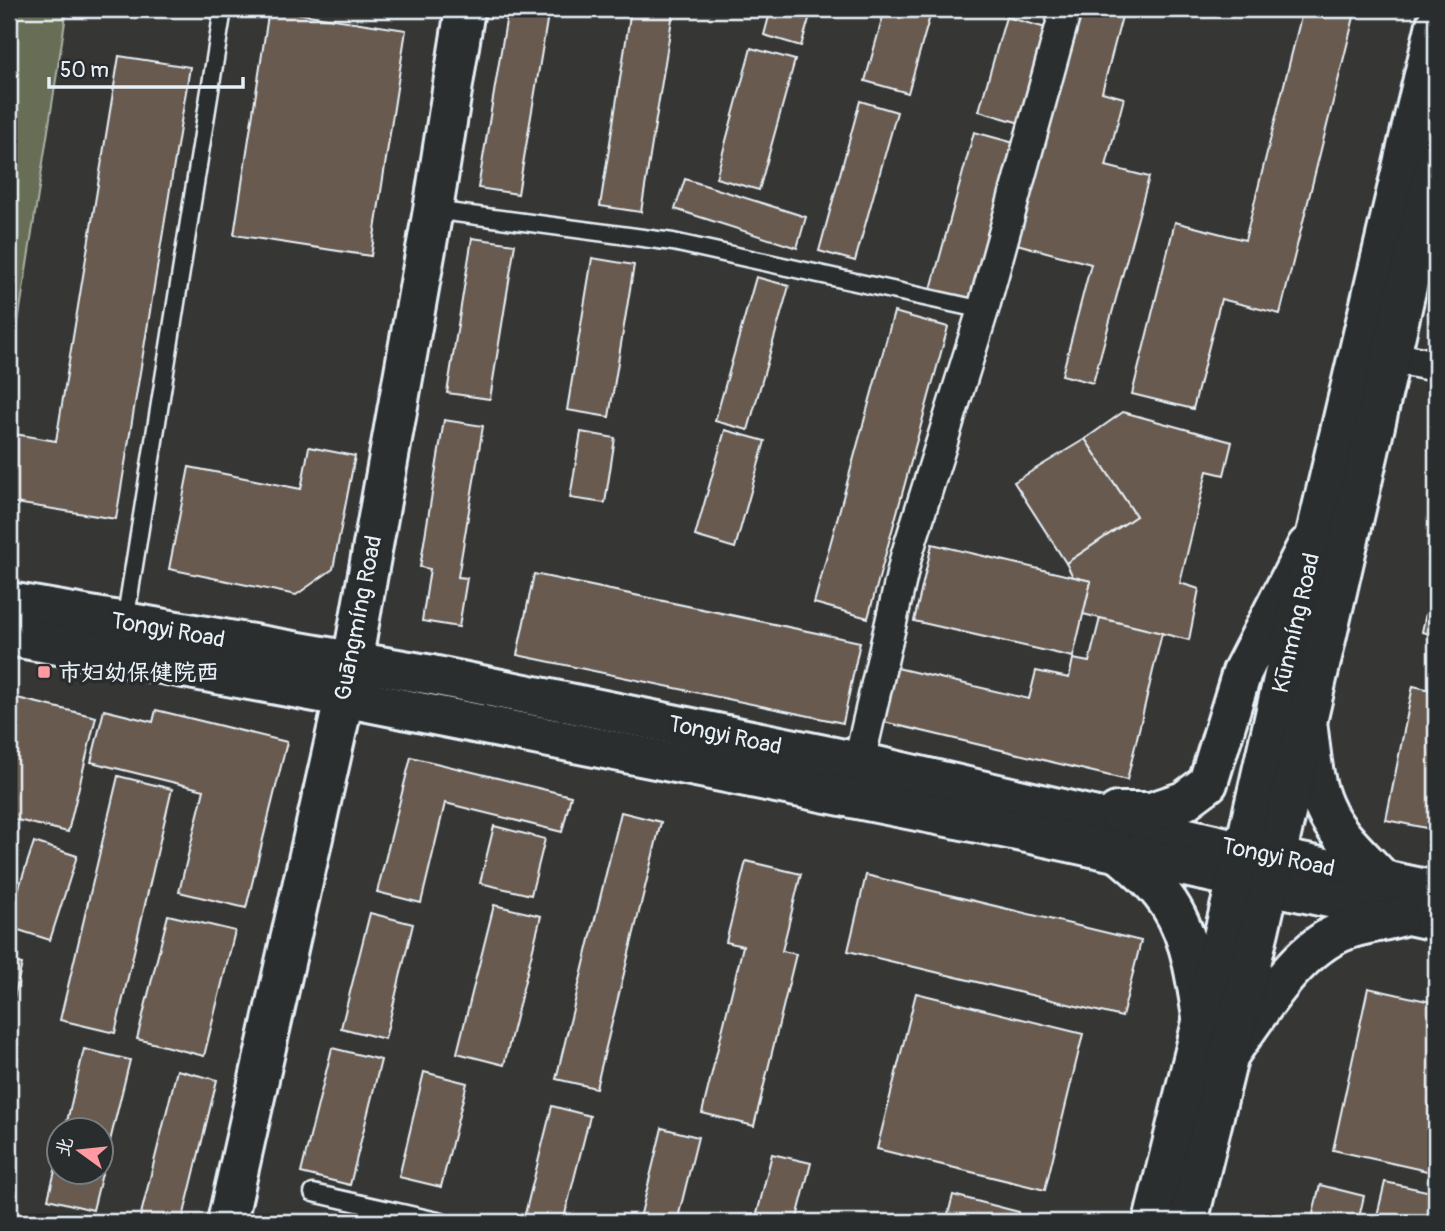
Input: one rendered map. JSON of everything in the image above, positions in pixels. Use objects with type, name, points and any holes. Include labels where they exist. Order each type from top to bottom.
[{"type":"main road","name":"Guāngmíng Road","points":[[226,1222],[347,680],[433,210],[458,10]]},
{"type":"main road","name":"Kūnmíng Road","points":[[1188,1222],[1228,1056],[1257,867],[1318,526],[1436,24]]},
{"type":"main road","name":"Kūnmíng Road","points":[[1153,1222],[1202,1017],[1257,867],[1306,718],[1436,160]]},
{"type":"main road","points":[[1085,812],[1151,812],[1184,801],[1208,783],[1242,672],[1318,526]]},
{"type":"main road","name":"Tongyi Road","points":[[9,602],[125,622],[347,680],[1117,851],[1382,879],[1427,909]]},
{"type":"main road","name":"Tongyi Road","points":[[9,636],[347,680],[432,675],[859,762],[1085,812],[1257,867],[1427,909]]},
{"type":"main road","points":[[1306,718],[1314,772],[1324,807],[1340,833],[1382,879]]},
{"type":"main road","points":[[1117,851],[1160,892],[1178,918],[1192,957],[1202,1017]]},
{"type":"main road","points":[[1228,1056],[1272,996],[1316,947],[1344,930],[1427,909]]},
{"type":"street","points":[[859,762],[906,557],[982,310],[1066,9]]},
{"type":"street","points":[[1391,357],[1436,366]]},
{"type":"lane","points":[[125,622],[223,9]]},
{"type":"lane","points":[[433,210],[673,242],[982,310]]},
{"type":"lane","points":[[313,1193],[442,1222]]},
{"type":"green space","points":[[9,9],[67,9],[17,329],[9,327]]},
{"type":"building","points":[[269,9],[406,30],[371,256],[234,235]]},
{"type":"building","points":[[508,9],[549,9],[518,194],[478,188]]},
{"type":"building","points":[[631,9],[673,13],[641,212],[600,206]]},
{"type":"building","points":[[771,9],[812,9],[801,46],[764,35]]},
{"type":"building","points":[[885,9],[932,9],[908,93],[865,81]]},
{"type":"building","points":[[1077,9],[1124,9],[1102,92],[1124,98],[1106,166],[1149,177],[1093,383],[1062,375],[1091,264],[1013,243]]},
{"type":"building","points":[[1303,9],[1356,9],[1280,314],[1221,299],[1193,409],[1132,394],[1175,222],[1245,240]]},
{"type":"building","points":[[1006,17],[1046,28],[1020,123],[979,111]]},
{"type":"building","points":[[751,48],[795,60],[759,190],[716,178]]},
{"type":"building","points":[[119,56],[190,67],[116,519],[9,502],[9,433],[56,441]]},
{"type":"building","points":[[860,101],[897,112],[855,261],[819,251]]},
{"type":"building","points":[[974,132],[1018,144],[975,301],[931,289]]},
{"type":"building","points":[[685,179],[806,217],[797,248],[675,209]]},
{"type":"building","points":[[472,238],[515,244],[490,399],[447,393]]},
{"type":"building","points":[[592,258],[634,265],[609,417],[567,410]]},
{"type":"building","points":[[756,277],[789,286],[748,430],[715,421]]},
{"type":"building","points":[[894,312],[948,327],[868,618],[814,603]]},
{"type":"building","points":[[1123,412],[1232,442],[1224,475],[1207,471],[1180,583],[1199,589],[1189,640],[1083,614],[1091,581],[1073,577],[1066,563],[1136,516],[1085,439]]},
{"type":"building","points":[[444,420],[483,426],[458,577],[467,578],[459,627],[422,621],[430,569],[420,567]]},
{"type":"building","points":[[725,430],[765,441],[735,548],[695,536]]},
{"type":"building","points":[[581,432],[615,438],[605,503],[570,498]]},
{"type":"building","points":[[1085,439],[1136,516],[1066,563],[1014,482]]},
{"type":"building","points":[[309,447],[355,456],[333,569],[296,595],[169,569],[189,467],[301,489]]},
{"type":"building","points":[[932,544],[1091,581],[1073,657],[914,621]]},
{"type":"building","points":[[1436,566],[1436,635],[1422,632]]},
{"type":"building","points":[[534,574],[860,642],[843,723],[517,655]]},
{"type":"building","points":[[1100,618],[1162,633],[1127,780],[884,722],[897,668],[1029,699],[1036,671],[1069,678],[1073,659],[1089,662]]},
{"type":"building","points":[[1413,686],[1436,691],[1436,830],[1386,820]]},
{"type":"building","points":[[9,696],[96,717],[68,832],[9,818]]},
{"type":"building","points":[[104,710],[153,722],[156,710],[287,742],[246,908],[179,892],[204,790],[91,762]]},
{"type":"building","points":[[411,757],[571,796],[562,832],[445,803],[421,903],[377,892]]},
{"type":"building","points":[[118,776],[172,789],[115,1033],[60,1020]]},
{"type":"building","points":[[621,812],[661,822],[596,1088],[556,1079]]},
{"type":"building","points":[[494,826],[545,839],[531,895],[480,883]]},
{"type":"building","points":[[34,842],[77,856],[50,940],[9,927],[9,918]]},
{"type":"building","points":[[746,861],[801,874],[782,951],[796,954],[754,1126],[702,1113],[743,946],[726,942]]},
{"type":"building","points":[[866,875],[1141,941],[1122,1017],[848,951]]},
{"type":"building","points":[[494,905],[541,916],[504,1065],[457,1053]]},
{"type":"building","points":[[370,913],[413,924],[385,1039],[341,1028]]},
{"type":"building","points":[[168,915],[235,931],[204,1056],[137,1039]]},
{"type":"building","points":[[9,961],[22,964],[9,1019]]},
{"type":"building","points":[[1368,988],[1436,1003],[1436,1173],[1333,1150]]},
{"type":"building","points":[[916,993],[1083,1034],[1045,1190],[877,1149]]},
{"type":"building","points":[[332,1048],[381,1060],[350,1185],[301,1173]]},
{"type":"building","points":[[84,1049],[130,1060],[116,1117],[68,1116]]},
{"type":"building","points":[[177,1070],[217,1080],[182,1222],[139,1222]]},
{"type":"building","points":[[424,1072],[467,1083],[441,1187],[399,1177]]},
{"type":"building","points":[[552,1106],[590,1116],[563,1222],[523,1222]]},
{"type":"building","points":[[662,1128],[698,1137],[677,1222],[639,1222]]},
{"type":"building","points":[[772,1154],[811,1163],[796,1222],[755,1222]]},
{"type":"building","points":[[1385,1182],[1436,1193],[1436,1222],[1376,1220]]},
{"type":"building","points":[[1320,1185],[1364,1196],[1358,1222],[1311,1222]]},
{"type":"building","points":[[51,1186],[99,1186],[93,1210],[48,1199]]},
{"type":"building","points":[[953,1195],[1019,1212],[1017,1222],[946,1222]]},
{"type":"place","name":"市妇幼保健院西","points":[[44,672]]}]
